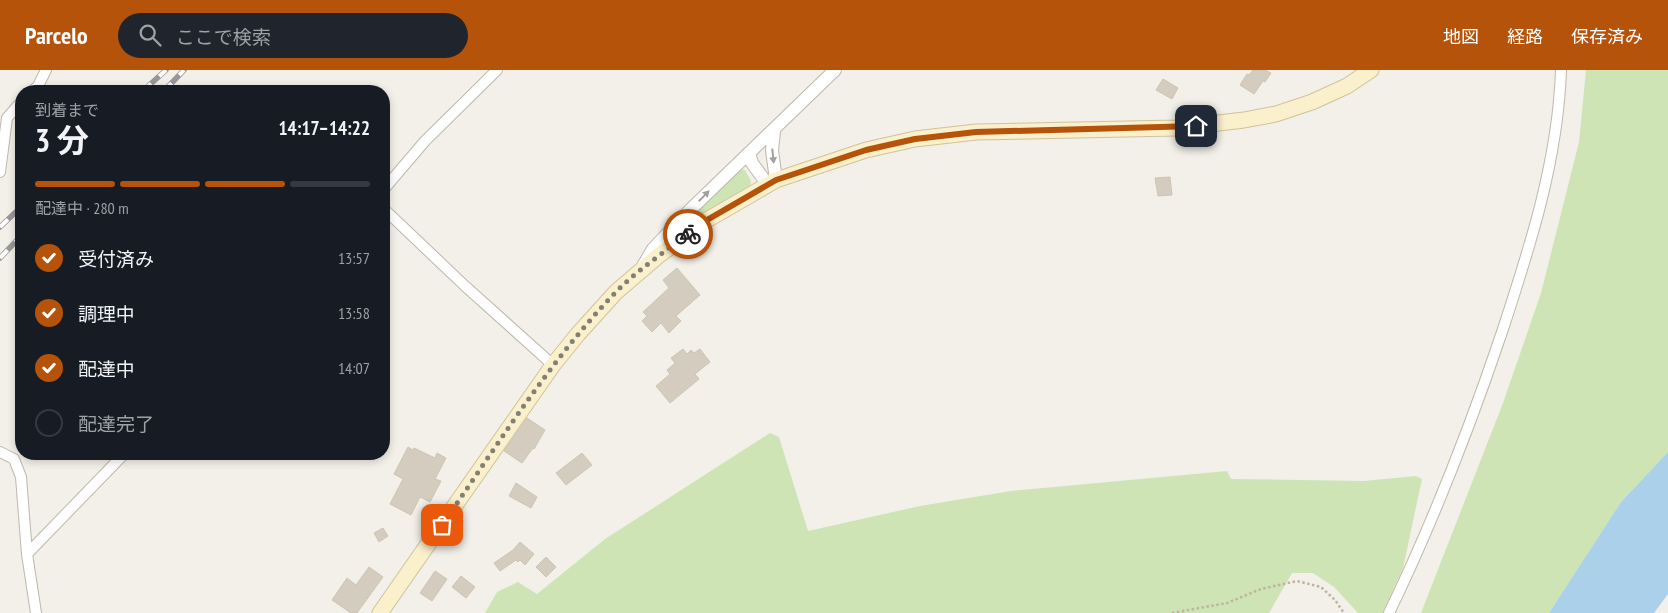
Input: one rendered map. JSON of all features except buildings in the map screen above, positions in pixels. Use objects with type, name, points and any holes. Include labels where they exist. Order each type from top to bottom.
[{"type":"main road","points":[[380,613],[554,365],[578,334],[616,292],[658,256],[707,220],[772,183],[866,150],[933,137],[976,132],[1176,128],[1244,120],[1276,114],[1312,102],[1347,86],[1371,70]]},
{"type":"street","points":[[38,85],[46,70]]},
{"type":"street","points":[[390,181],[425,140],[497,70]]},
{"type":"street","points":[[639,272],[653,249],[748,153],[774,131],[835,70]]},
{"type":"street","points":[[1389,613],[1413,563],[1478,399],[1518,283],[1542,201],[1555,126],[1561,70]]},
{"type":"street","points":[[0,172],[7,118],[15,109]]},
{"type":"street","points":[[772,183],[774,131]]},
{"type":"street","points":[[748,153],[752,163],[772,183]]},
{"type":"street","points":[[390,214],[465,286],[554,365]]},
{"type":"street","points":[[0,452],[14,459],[22,477],[27,554],[36,613]]},
{"type":"street","points":[[27,554],[118,460]]},
{"type":"path","points":[[1172,613],[1227,603],[1262,589],[1297,581],[1321,587],[1335,600],[1344,613]]},
{"type":"green space","points":[[1586,70],[1668,70],[1668,452],[1621,502],[1549,613],[1421,613],[1503,403],[1541,293],[1579,142]]},
{"type":"green space","points":[[739,169],[745,170],[751,181],[750,187],[697,217],[695,212]]},
{"type":"green space","points":[[770,433],[779,437],[808,531],[920,506],[1011,491],[1227,471],[1231,479],[1364,481],[1416,476],[1422,479],[1403,568],[1383,613],[1358,613],[1334,587],[1313,573],[1292,573],[1269,613],[485,613],[497,592],[518,582],[537,594],[605,539]]},
{"type":"water","points":[[1668,452],[1668,594],[1654,613],[1549,613],[1621,502]]},
{"type":"railway","points":[[150,85],[166,70]]},
{"type":"railway","points":[[170,85],[184,70]]},
{"type":"railway","points":[[0,227],[15,213]]},
{"type":"railway","points":[[0,258],[15,242]]},
{"type":"way so far","points":[[442,525],[514,419],[578,334],[616,292],[658,256],[688,234]]},
{"type":"route","points":[[688,234],[707,220],[776,180],[866,150],[915,139],[976,132],[1196,126]]}]
